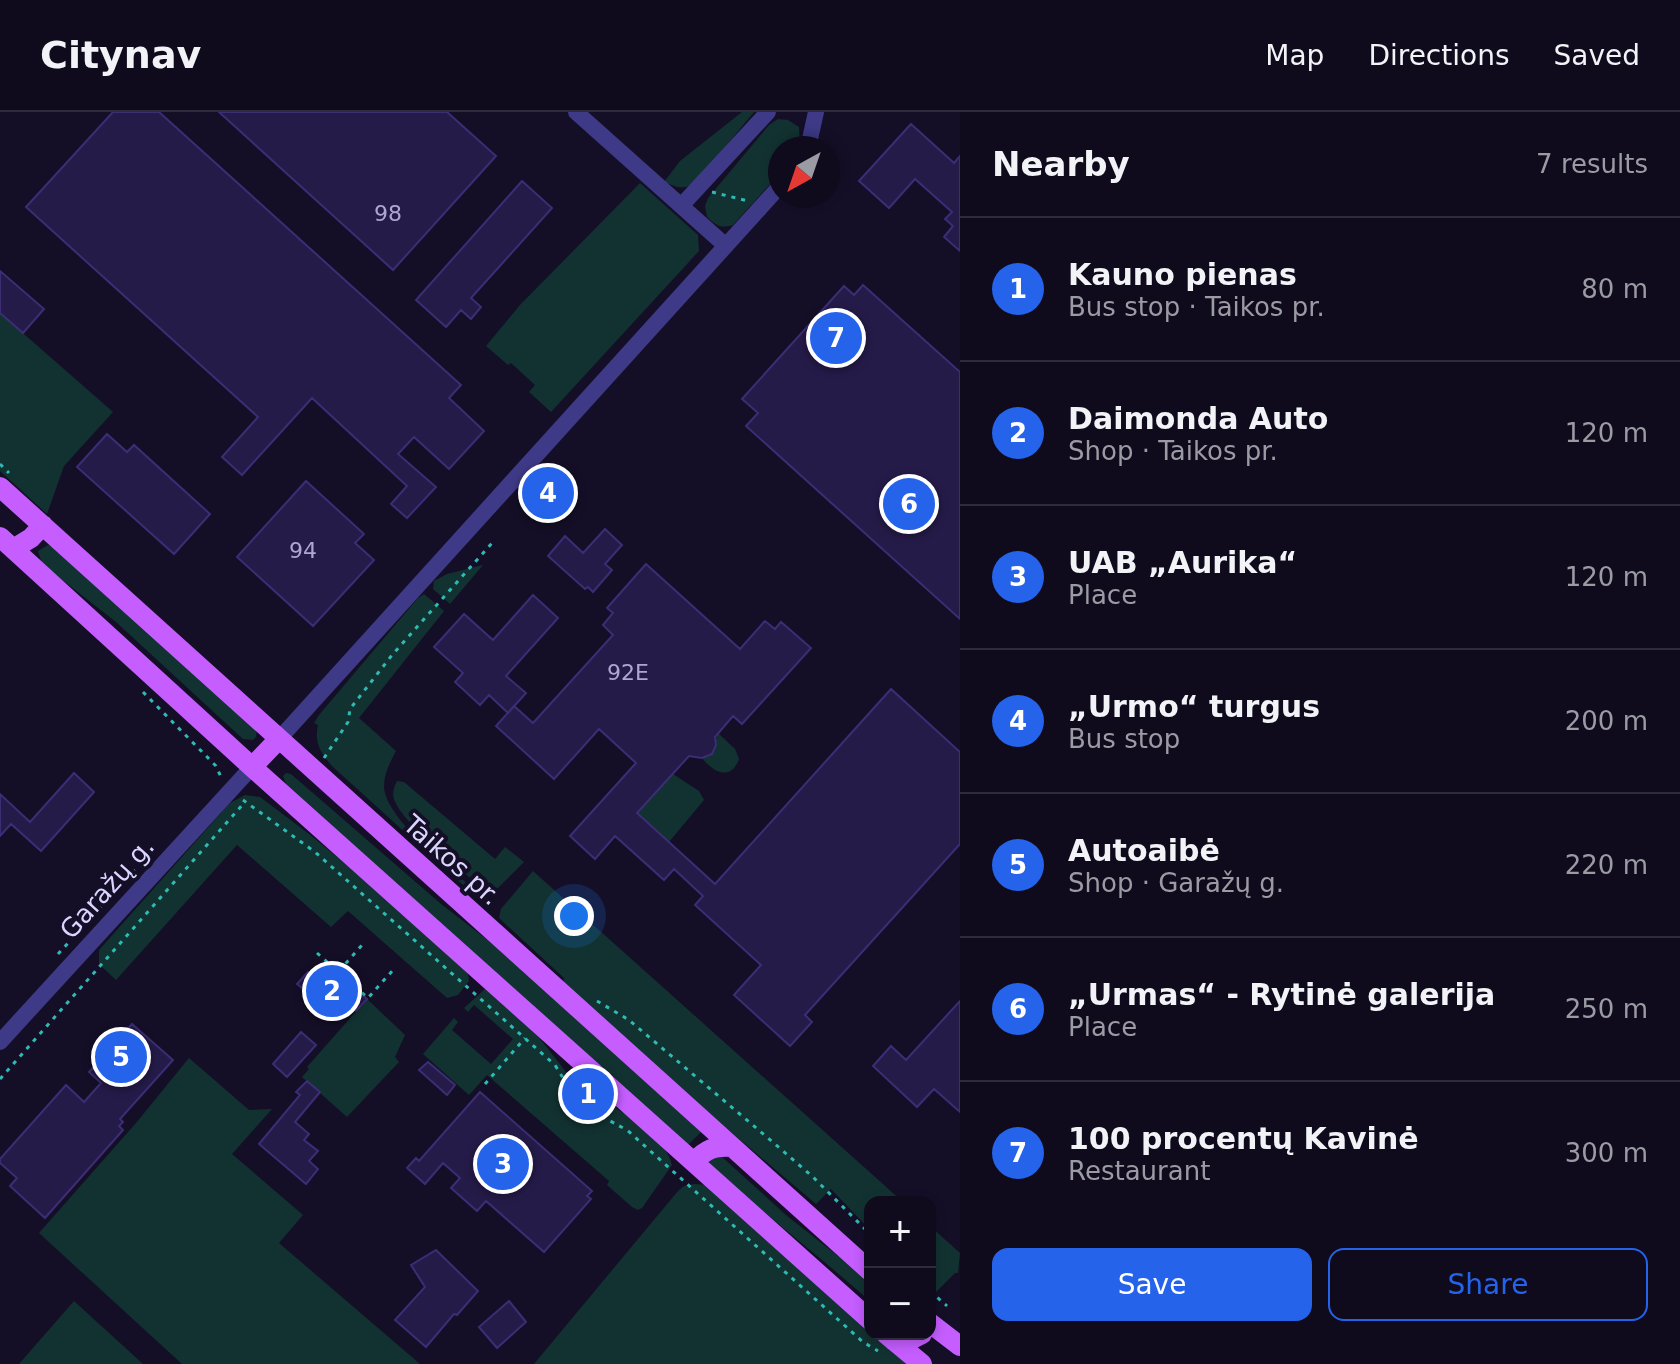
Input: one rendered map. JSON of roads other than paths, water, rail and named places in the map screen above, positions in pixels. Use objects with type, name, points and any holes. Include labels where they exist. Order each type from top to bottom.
[{"type":"main road","name":"Taikos pr.","points":[[0,487],[867,1268]]},
{"type":"main road","points":[[7,543],[31,538],[43,525]]},
{"type":"main road","points":[[7,543],[252,767],[864,1315]]},
{"type":"main road","points":[[252,767],[279,739]]},
{"type":"main road","points":[[694,1162],[704,1150],[716,1146],[731,1147]]},
{"type":"main road","points":[[936,1328],[960,1346]]},
{"type":"main road","points":[[889,1344],[910,1340]]},
{"type":"main road","points":[[889,1344],[922,1364]]},
{"type":"street","points":[[576,112],[726,246]]},
{"type":"street","points":[[681,206],[768,112]]},
{"type":"street","points":[[811,136],[816,112]]},
{"type":"street","points":[[279,739],[768,199]]},
{"type":"street","name":"Garažų g.","points":[[0,1042],[252,767]]},
{"type":"place","name":"100 procentų Kavinė","points":[[836,338]]},
{"type":"place","name":"„Urmo“ turgus","points":[[548,493]]},
{"type":"place","name":"„Urmas“ - Rytinė galerija","points":[[909,504]]},
{"type":"place","name":"Daimonda Auto","points":[[332,991]]},
{"type":"place","name":"Autoaibė","points":[[121,1057]]},
{"type":"place","name":"Kauno pienas","points":[[588,1094]]},
{"type":"place","name":"UAB „Aurika“","points":[[503,1164]]}]
